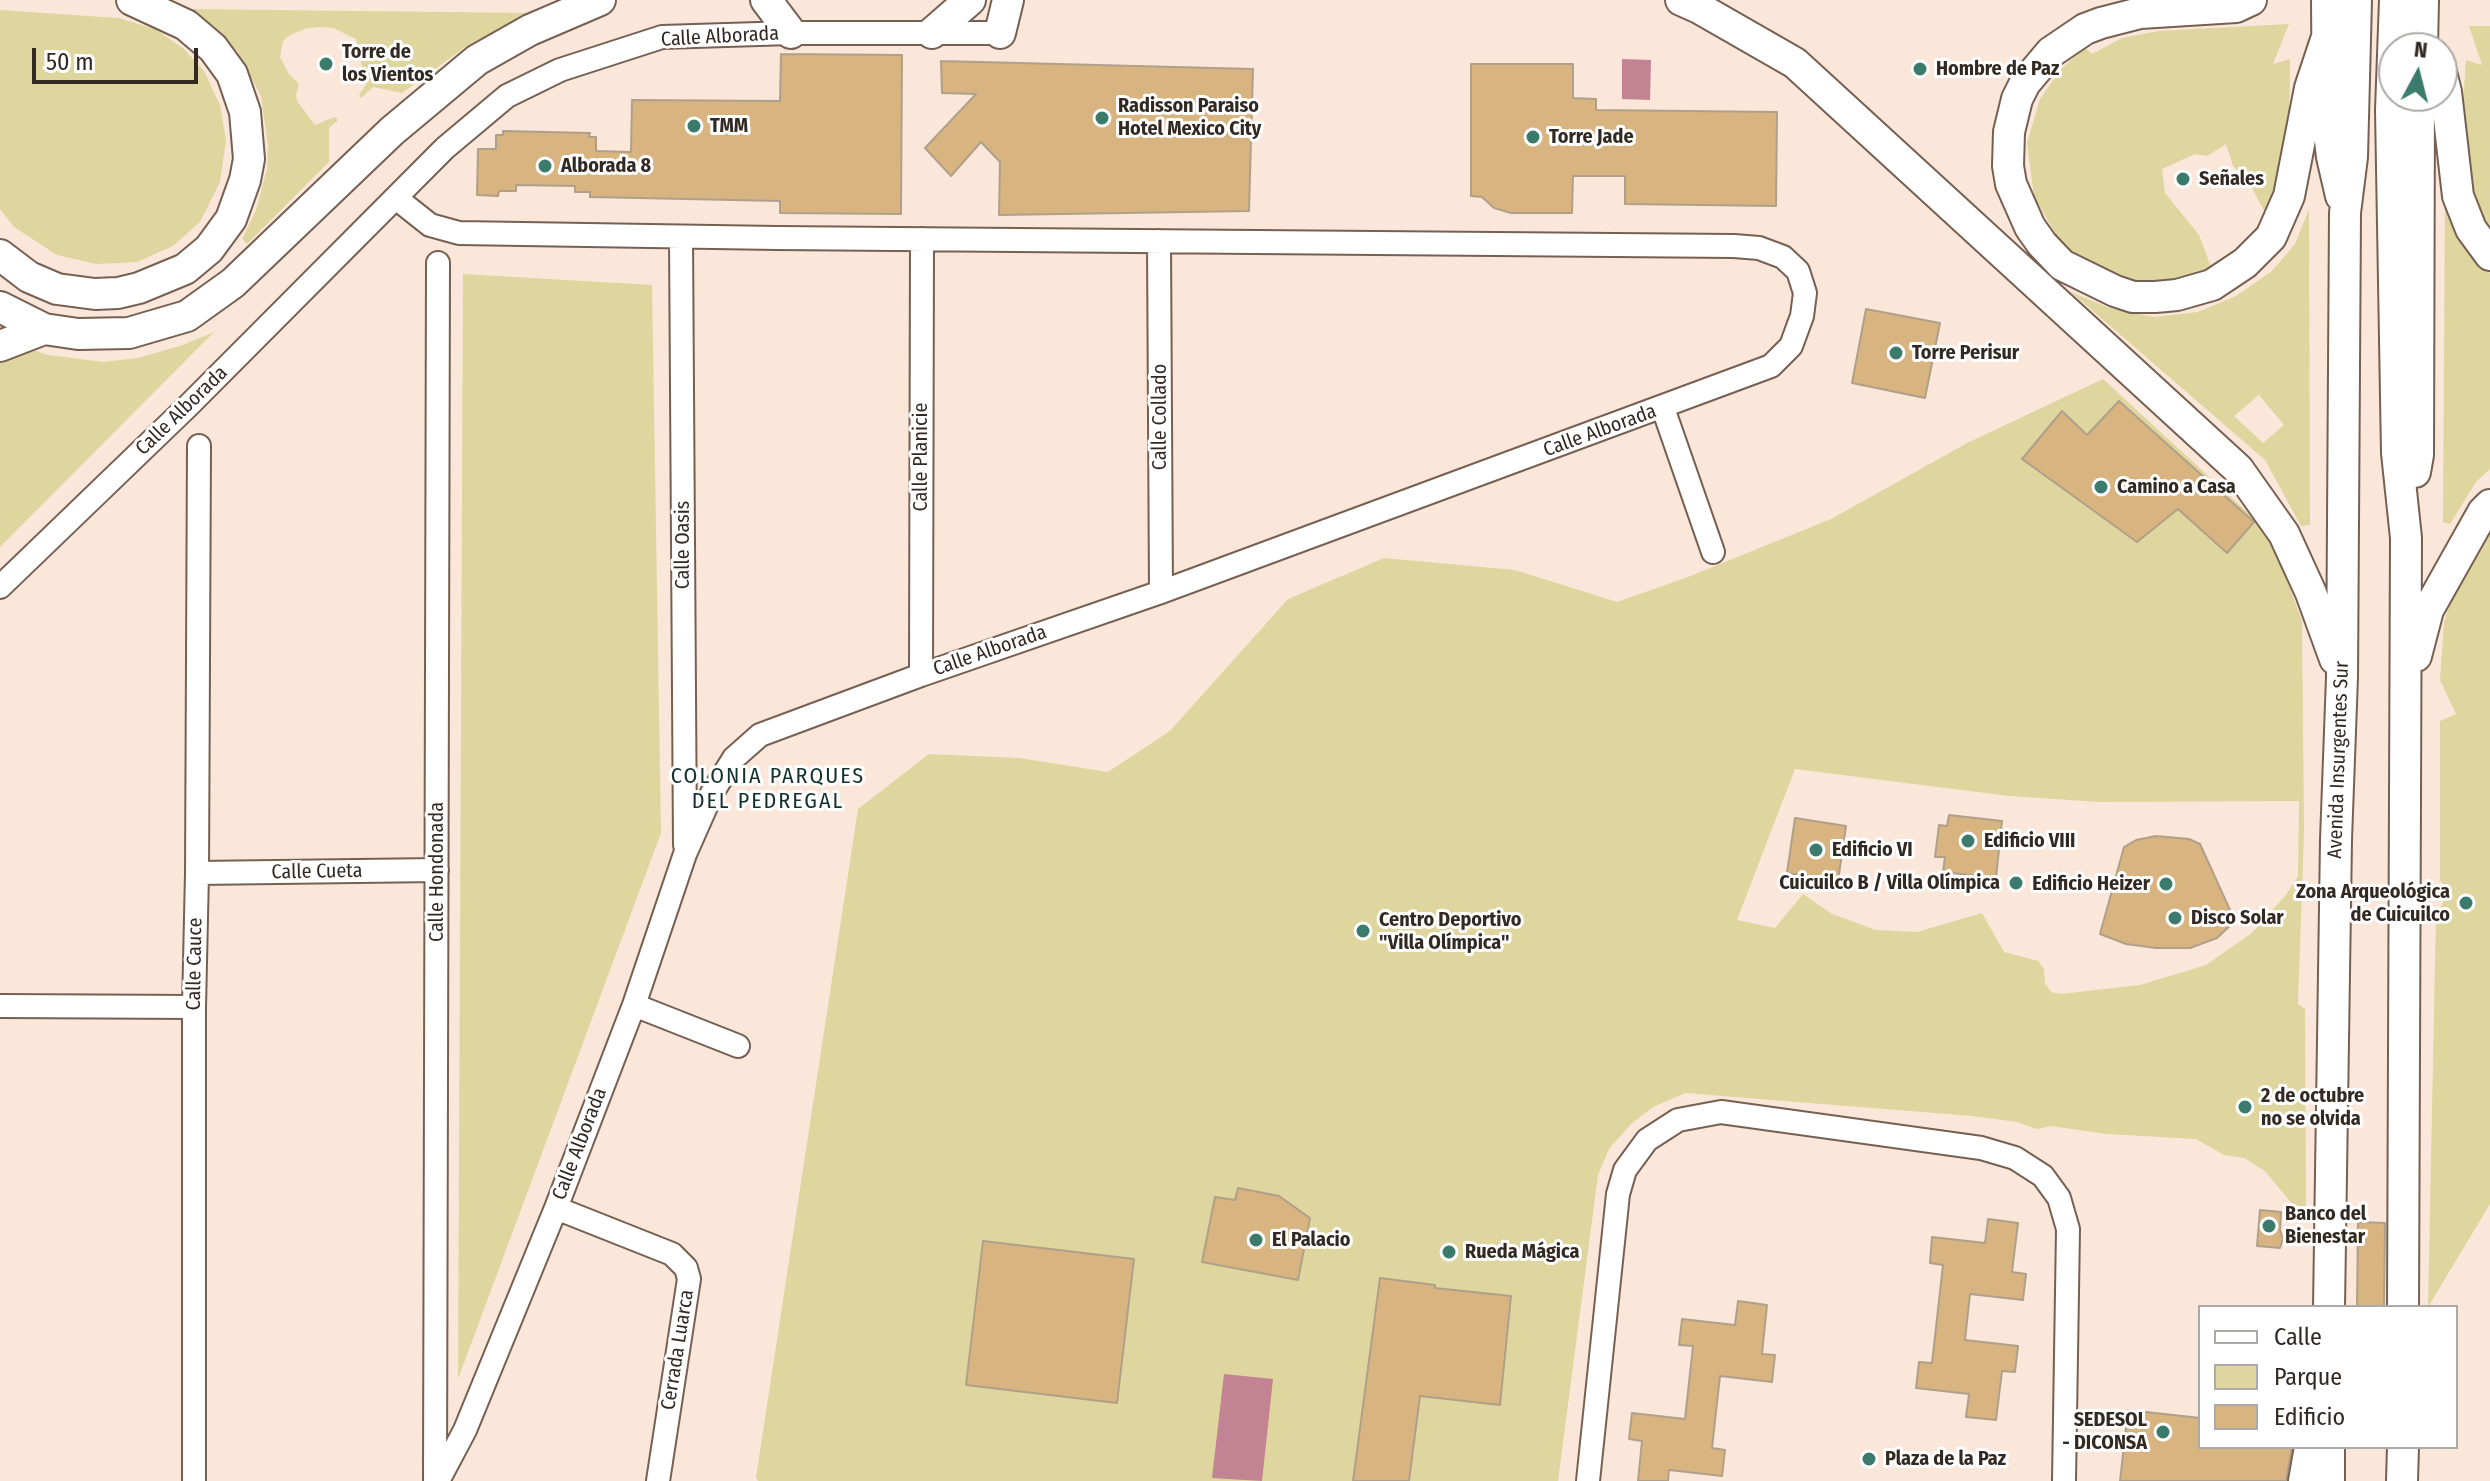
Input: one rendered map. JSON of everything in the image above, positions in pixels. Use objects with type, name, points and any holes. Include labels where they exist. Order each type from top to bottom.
[{"type":"main road","points":[[0,255],[29,277],[57,289],[95,294],[118,293],[185,269],[209,249],[231,219],[249,159],[245,112],[232,74],[213,48],[186,25],[132,0]]},
{"type":"main road","points":[[0,307],[44,329],[78,334],[129,333],[187,316],[233,283],[392,131],[477,60],[530,30],[600,0]]},
{"type":"main road","points":[[766,0],[791,33]]},
{"type":"main road","points":[[932,33],[970,0]]},
{"type":"main road","points":[[1000,33],[1008,0]]},
{"type":"main road","points":[[1681,0],[1795,63],[2238,469],[2284,534],[2311,593],[2342,677]]},
{"type":"main road","points":[[2251,0],[2236,7],[2140,13],[2093,26],[2051,52],[2025,83],[2017,99],[2009,132],[2011,184],[2030,227],[2062,265],[2115,291],[2133,297],[2155,297],[2177,295],[2212,285],[2245,263],[2271,237],[2289,196],[2310,88],[2327,37]]},
{"type":"main road","name":"Avenida Insurgentes Sur","points":[[2327,0],[2332,157],[2345,213]]},
{"type":"main road","name":"Avenida Insurgentes Sur","points":[[2329,1305],[2336,825],[2342,677],[2345,213],[2352,157],[2356,0]]},
{"type":"main road","points":[[2414,3],[2419,32]]},
{"type":"main road","points":[[2414,3],[2427,32]]},
{"type":"main road","points":[[2403,1305],[2406,538],[2397,453],[2391,110],[2414,3]]},
{"type":"main road","points":[[2406,538],[2418,455],[2419,112]]},
{"type":"main road","points":[[2448,112],[2458,196],[2471,229],[2490,255]]},
{"type":"main road","points":[[0,346],[44,329]]},
{"type":"main road","points":[[2406,696],[2428,610],[2483,512],[2490,505]]},
{"type":"main road","points":[[2304,1481],[2310,1449]]},
{"type":"main road","points":[[2329,1449],[2329,1481]]},
{"type":"main road","points":[[2402,1481],[2403,1449]]},
{"type":"street","name":"Calle Alborada","points":[[0,587],[189,405],[445,148],[507,96],[560,70],[662,37],[791,33],[1000,33]]},
{"type":"street","name":"Calle Alborada","points":[[396,198],[430,225],[459,233],[1734,246],[1759,248],[1783,257],[1798,271],[1805,293],[1802,316],[1791,346],[1771,366],[1161,592],[921,675],[760,735],[734,758],[712,793],[685,854],[634,1005],[556,1208],[465,1430],[437,1481]]},
{"type":"street","name":"Calle Oasis","points":[[681,237],[685,854]]},
{"type":"street","name":"Calle Planicie","points":[[921,675],[922,239]]},
{"type":"street","name":"Calle Collado","points":[[1159,241],[1161,592]]},
{"type":"street","name":"Calle Hondonada","points":[[437,1481],[438,263]]},
{"type":"street","points":[[1663,408],[1713,552]]},
{"type":"street","name":"Calle Cauce","points":[[194,1481],[199,446]]},
{"type":"street","name":"Calle Cueta","points":[[197,873],[437,870]]},
{"type":"street","points":[[634,1005],[738,1046]]},
{"type":"street","points":[[0,1006],[194,1007]]},
{"type":"street","points":[[1588,1481],[1618,1194],[1625,1170],[1647,1140],[1678,1120],[1721,1112],[1981,1148],[2015,1158],[2043,1176],[2059,1198],[2068,1229],[2064,1481]]},
{"type":"street","name":"Cerrada Luarca","points":[[556,1208],[672,1254],[686,1268],[689,1279],[658,1481]]},
{"type":"green space","points":[[187,9],[530,13],[468,45],[402,93],[373,87],[361,98],[359,95],[366,85],[356,39],[333,28],[321,27],[290,35],[283,41],[280,57],[289,74],[299,84],[297,101],[315,125],[335,117],[338,120],[329,128],[329,162],[247,244],[242,239],[256,210],[267,169],[268,145],[261,96],[237,51],[207,22]]},
{"type":"green space","points":[[0,10],[118,18],[155,29],[184,49],[204,71],[220,105],[226,140],[220,182],[200,222],[173,246],[137,262],[96,264],[57,255],[14,227],[0,209]]},
{"type":"green space","points":[[2289,24],[2273,64],[2290,59],[2289,132],[2271,224],[2252,188],[2233,166],[2226,144],[2207,156],[2195,154],[2162,169],[2165,193],[2199,235],[2213,272],[2195,282],[2144,285],[2094,269],[2060,242],[2034,196],[2027,143],[2040,99],[2061,69],[2085,47],[2092,54],[2122,38],[2158,31]]},
{"type":"green space","points":[[2469,26],[2490,26],[2490,240],[2469,204],[2461,131],[2466,60],[2482,65]]},
{"type":"green space","points":[[2445,186],[2476,256],[2490,273],[2490,469],[2476,482],[2450,524],[2443,522]]},
{"type":"green space","points":[[2309,209],[2310,525],[2301,526],[2265,460],[2071,292],[2109,308],[2154,317],[2198,312],[2236,296],[2272,271],[2295,244]],"holes":[[[2259,395],[2284,425],[2263,443],[2234,416]]]},
{"type":"green space","points":[[463,274],[652,285],[661,833],[458,1379]]},
{"type":"green space","points":[[214,332],[0,547],[0,363],[27,348],[48,355],[103,362],[138,358]]},
{"type":"green space","name":"Centro Deportivo \"Villa Olímpica\"","points":[[2103,379],[2269,532],[2302,621],[2304,831],[2298,1004],[2305,1009],[2306,1208],[2292,1204],[2265,1171],[2244,1158],[2224,1155],[2196,1139],[2107,1134],[2051,1126],[2037,1129],[2017,1122],[1972,1116],[1685,1093],[1653,1107],[1631,1124],[1609,1149],[1598,1175],[1558,1481],[758,1481],[756,1477],[858,809],[929,754],[1019,758],[1108,772],[1170,731],[1288,599],[1384,558],[1515,570],[1617,602],[1831,519],[1969,442]],"holes":[[[1795,769],[2009,796],[2099,802],[2299,801],[2298,876],[2286,895],[2252,933],[2206,965],[2140,985],[2061,994],[2051,992],[2045,983],[2044,969],[2038,961],[2004,952],[1982,913],[1917,932],[1876,930],[1832,914],[1803,894],[1775,928],[1737,920]],[[1446,1289],[1511,1296],[1499,1405]]]},
{"type":"green space","name":"Zona Arqueológica de Cuicuilco","points":[[2490,522],[2490,1204],[2428,1305],[2436,915],[2449,892],[2440,880],[2440,721],[2456,714],[2440,680],[2444,623],[2457,578]]},
{"type":"shaded area","points":[[1622,59],[1651,60],[1650,100],[1622,99]]},
{"type":"shaded area","points":[[1224,1374],[1273,1379],[1262,1481],[1212,1478]]},
{"type":"building","points":[[781,54],[902,55],[901,214],[780,213],[780,201],[590,197],[590,192],[575,192],[575,186],[516,185],[516,191],[499,191],[498,196],[477,195],[478,149],[496,149],[496,135],[503,135],[503,131],[590,133],[589,137],[596,137],[596,151],[631,152],[632,100],[780,101]]},
{"type":"building","name":"Radisson Paraiso Hotel Mexico City","points":[[941,61],[1253,69],[1249,211],[999,215],[1000,162],[981,142],[951,176],[925,148],[976,94],[942,93]]},
{"type":"building","points":[[1471,64],[1573,64],[1573,98],[1596,99],[1596,110],[1777,112],[1776,206],[1625,204],[1625,176],[1573,176],[1572,213],[1511,213],[1494,208],[1482,197],[1471,196]]},
{"type":"building","name":"Torre Perisur","points":[[1866,309],[1940,323],[1925,398],[1852,383]]},
{"type":"building","points":[[2119,401],[2254,522],[2227,553],[2178,509],[2137,542],[2022,459],[2062,411],[2087,435]]},
{"type":"building","name":"Edificio VIII","points":[[1949,815],[2002,821],[1996,878],[1943,872],[1945,857],[1935,857],[1939,825],[1947,826]]},
{"type":"building","name":"Edificio VI","points":[[1795,818],[1846,826],[1838,881],[1787,873]]},
{"type":"building","name":"Edificio Heizer","points":[[2156,836],[2189,839],[2200,844],[2235,921],[2217,938],[2190,948],[2156,948],[2126,944],[2100,934],[2124,847],[2136,840]]},
{"type":"building","name":"El Palacio","points":[[1238,1188],[1279,1196],[1310,1218],[1298,1280],[1202,1262],[1215,1197],[1235,1200]]},
{"type":"building","name":"Banco del Bienestar","points":[[2260,1210],[2281,1212],[2283,1239],[2280,1248],[2257,1246]]},
{"type":"building","points":[[1988,1219],[2018,1223],[2012,1272],[2026,1274],[2023,1300],[1970,1294],[1965,1340],[2018,1346],[2015,1372],[2002,1371],[1996,1420],[1966,1417],[1969,1394],[1916,1388],[1919,1362],[1932,1363],[1943,1265],[1930,1263],[1932,1237],[1985,1243]]},
{"type":"building","points":[[2358,1222],[2385,1223],[2384,1305],[2357,1305]]},
{"type":"building","points":[[983,1241],[1134,1259],[1117,1403],[966,1385]]},
{"type":"building","points":[[1380,1278],[1435,1285],[1435,1288],[1511,1296],[1500,1405],[1420,1396],[1409,1481],[1353,1481]]},
{"type":"building","points":[[1738,1301],[1767,1305],[1762,1354],[1775,1355],[1772,1382],[1720,1376],[1712,1448],[1725,1450],[1722,1476],[1669,1470],[1668,1481],[1638,1481],[1642,1441],[1629,1439],[1632,1413],[1685,1419],[1693,1346],[1679,1345],[1682,1319],[1735,1325]]},
{"type":"building","name":"SEDESOL - DICONSA","points":[[2128,1410],[2198,1418],[2198,1449],[2292,1449],[2286,1481],[2120,1481]]},
{"type":"place","name":"Torre de los Vientos","points":[[326,64]]},
{"type":"place","name":"Hombre de Paz","points":[[1920,69]]},
{"type":"place","name":"Radisson Paraiso Hotel Mexico City","points":[[1102,118]]},
{"type":"place","name":"TMM","points":[[694,126]]},
{"type":"place","name":"Torre Jade","points":[[1533,137]]},
{"type":"place","name":"Alborada 8","points":[[545,166]]},
{"type":"place","name":"Señales","points":[[2183,179]]},
{"type":"place","name":"Torre Perisur","points":[[1896,353]]},
{"type":"place","name":"Camino a Casa","points":[[2101,487]]},
{"type":"place","name":"Edificio VIII","points":[[1968,841]]},
{"type":"place","name":"Edificio VI","points":[[1816,850]]},
{"type":"place","name":"Cuicuilco B / Villa Olímpica","points":[[2016,883]]},
{"type":"place","name":"Edificio Heizer","points":[[2166,884]]},
{"type":"place","name":"Zona Arqueológica de Cuicuilco","points":[[2466,903]]},
{"type":"place","name":"Disco Solar","points":[[2175,918]]},
{"type":"place","name":"Centro Deportivo \"Villa Olímpica\"","points":[[1363,931]]},
{"type":"place","name":"2 de octubre no se olvida","points":[[2245,1107]]},
{"type":"place","name":"Banco del Bienestar","points":[[2269,1226]]},
{"type":"place","name":"El Palacio","points":[[1256,1240]]},
{"type":"place","name":"Rueda Mágica","points":[[1449,1252]]},
{"type":"place","name":"SEDESOL - DICONSA","points":[[2163,1432]]},
{"type":"place","name":"Plaza de la Paz","points":[[1869,1459]]},
{"type":"district","name":"COLONIA PARQUES DEL PEDREGAL","points":[[768,790]]}]
